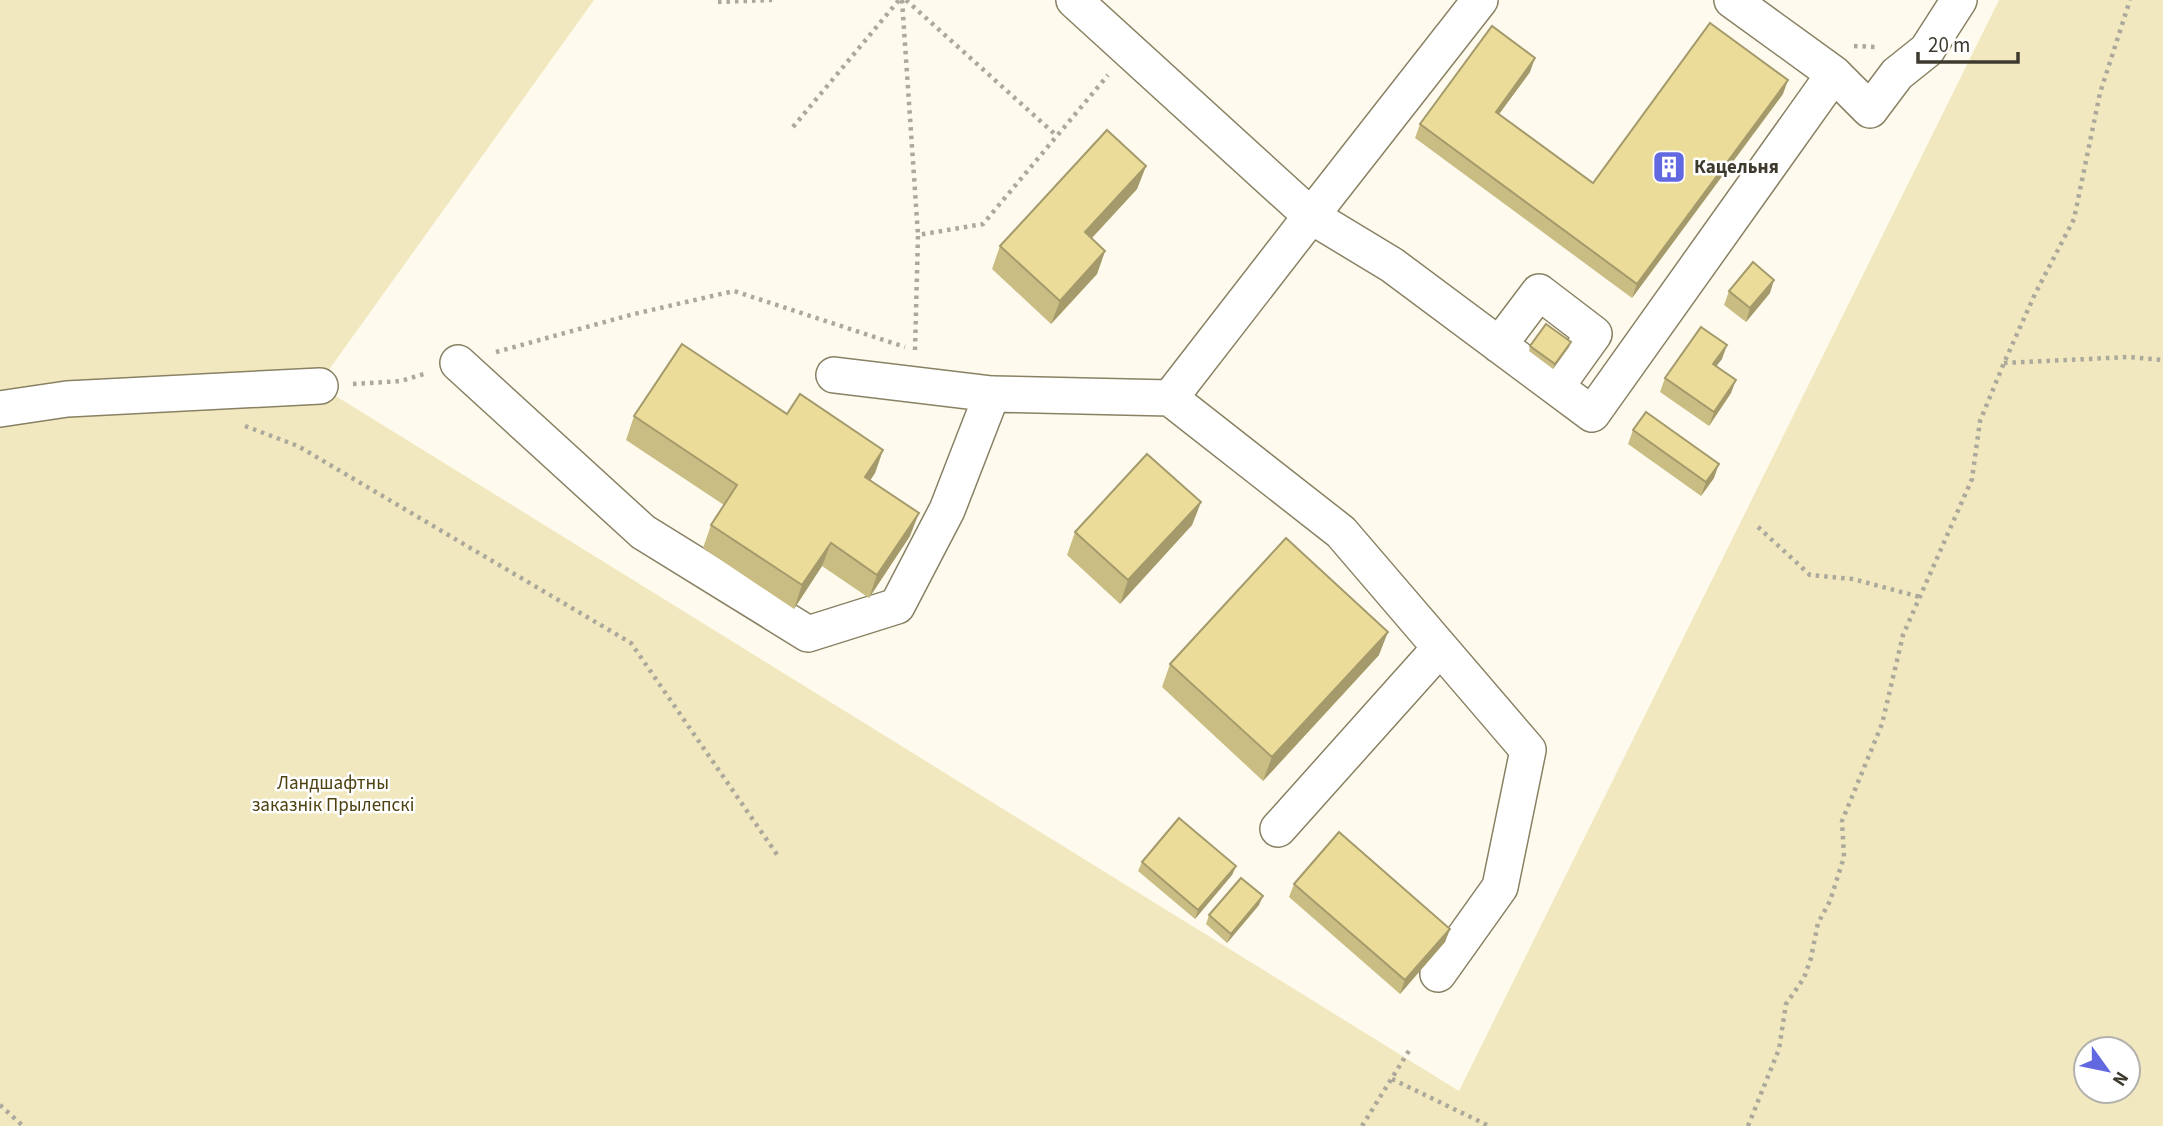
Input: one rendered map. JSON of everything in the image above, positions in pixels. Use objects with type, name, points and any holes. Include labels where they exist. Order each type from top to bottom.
[{"type":"lane","points":[[1074,0],[1311,216],[1392,265],[1592,414],[1839,60]]},
{"type":"lane","points":[[1170,398],[1480,0]]},
{"type":"lane","points":[[1732,0],[1839,60],[1870,110],[1897,74],[1927,50],[1958,0]]},
{"type":"lane","points":[[1499,345],[1539,292],[1594,334],[1556,387]]},
{"type":"lane","points":[[458,363],[643,532],[808,634],[897,606],[947,510],[992,394]]},
{"type":"lane","points":[[834,375],[992,394],[1170,398],[1341,532],[1528,750],[1500,887],[1438,974]]},
{"type":"lane","points":[[0,409],[67,399],[320,386]]},
{"type":"lane","points":[[1278,828],[1440,648]]},
{"type":"path","points":[[718,2],[772,0]]},
{"type":"path","points":[[793,127],[903,0]]},
{"type":"path","points":[[903,0],[1057,136]]},
{"type":"path","points":[[903,0],[918,235],[915,350]]},
{"type":"path","points":[[1748,1126],[1779,1049],[1786,1003],[1804,978],[1818,923],[1830,901],[1844,858],[1842,821],[1882,724],[1903,635],[1972,479],[1980,421],[2035,294],[2074,219],[2100,93],[2130,0]]},
{"type":"path","points":[[918,235],[983,224],[1129,50]]},
{"type":"path","points":[[1839,60],[1927,50]]},
{"type":"path","points":[[320,386],[401,381],[634,314],[734,291],[915,350],[926,356]]},
{"type":"path","points":[[2004,363],[2128,357],[2163,360]]},
{"type":"path","points":[[238,423],[298,446],[631,643],[778,856]]},
{"type":"path","points":[[1758,527],[1810,575],[1853,579],[1920,597]]},
{"type":"path","points":[[1362,1126],[1410,1049]]},
{"type":"path","points":[[1392,1079],[1489,1126]]},
{"type":"path","points":[[0,1105],[23,1126]]},
{"type":"green space","name":"Ландшафтны заказнік Прылепскі","points":[[0,0],[594,0],[318,385],[1459,1091],[1999,0],[2163,0],[2163,1126],[0,1126]]},
{"type":"building","name":"Кацельня","points":[[1710,23],[1788,80],[1637,284],[1420,124],[1492,26],[1535,58],[1496,112],[1593,183]]},
{"type":"building","points":[[1107,130],[1146,166],[1085,232],[1105,251],[1060,301],[1000,246]]},
{"type":"building","points":[[1753,262],[1774,280],[1750,308],[1729,291]]},
{"type":"building","points":[[1546,324],[1571,342],[1555,364],[1530,346]]},
{"type":"building","points":[[1701,327],[1727,345],[1713,364],[1736,380],[1714,412],[1665,378]]},
{"type":"building","points":[[682,344],[787,414],[800,394],[883,450],[865,477],[919,513],[877,575],[831,543],[802,585],[711,525],[737,485],[634,416]]},
{"type":"building","points":[[1646,412],[1719,464],[1706,482],[1633,430]]},
{"type":"building","points":[[1147,454],[1201,502],[1128,580],[1075,532]]},
{"type":"building","points":[[1286,538],[1388,632],[1272,757],[1170,664]]},
{"type":"building","points":[[1179,818],[1236,866],[1198,910],[1142,862]]},
{"type":"building","points":[[1339,832],[1450,929],[1405,980],[1294,884]]},
{"type":"building","points":[[1241,878],[1263,896],[1231,934],[1209,915]]},
{"type":"place","name":"Кацельня","points":[[1669,167]]}]
